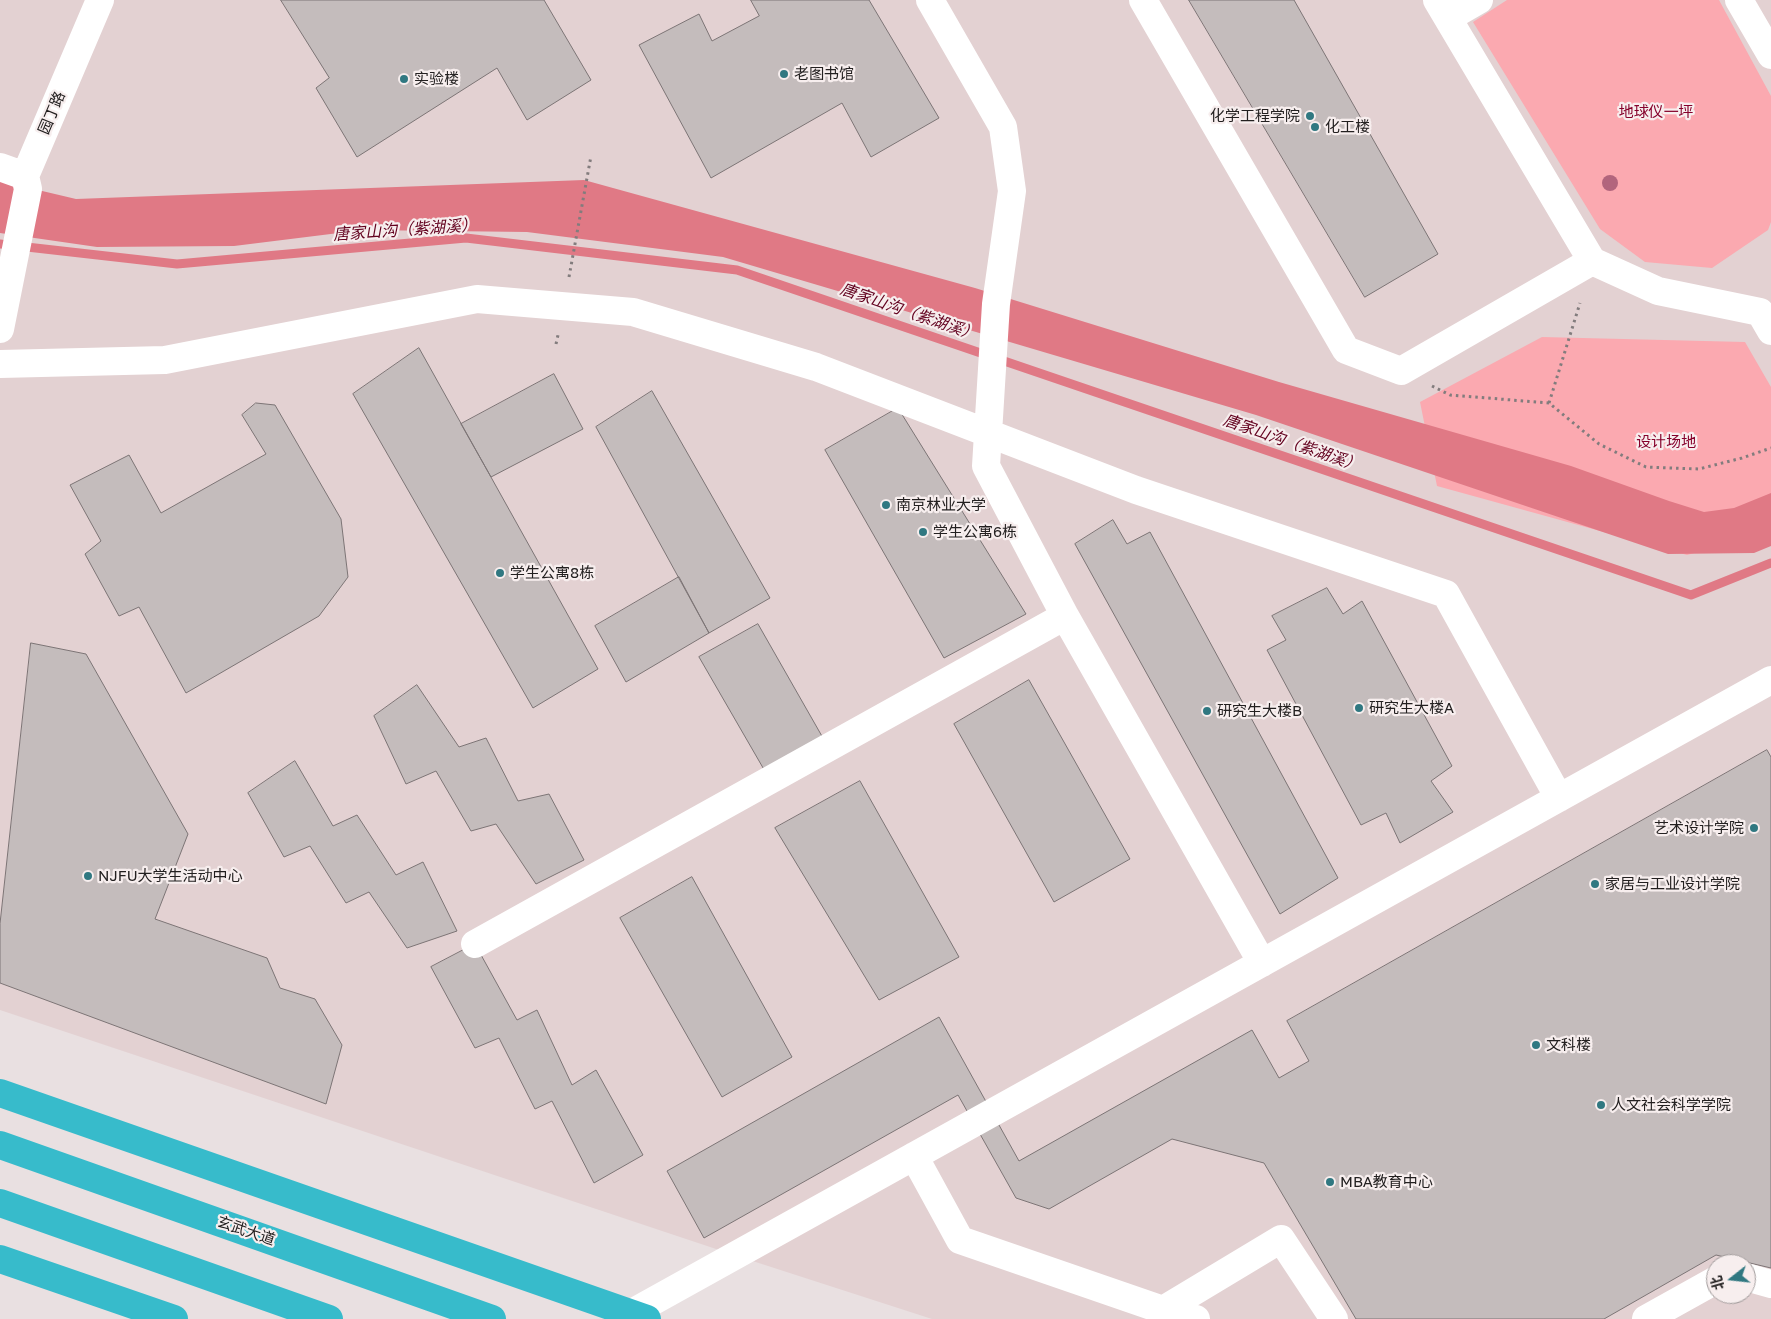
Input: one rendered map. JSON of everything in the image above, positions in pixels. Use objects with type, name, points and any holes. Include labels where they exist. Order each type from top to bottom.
[{"type":"highway","points":[[0,1094],[639,1316]]},
{"type":"highway","name":"玄武大道","points":[[0,1145],[492,1319]]},
{"type":"highway","points":[[0,1203],[329,1319]]},
{"type":"highway","points":[[0,1259],[174,1319]]},
{"type":"lane","name":"园丁路","points":[[0,329],[28,189],[12,171],[100,0]]},
{"type":"lane","points":[[930,0],[1003,127],[1012,191],[996,304],[986,466],[1065,616],[1262,963]]},
{"type":"lane","points":[[1143,0],[1346,350],[1400,371],[1592,261]]},
{"type":"lane","points":[[1479,0],[1443,9],[1592,261],[1658,291],[1767,313]]},
{"type":"lane","points":[[1739,0],[1771,55]]},
{"type":"lane","points":[[0,364],[165,360],[477,299],[633,312],[816,367],[1136,490],[1446,594],[1559,798]]},
{"type":"lane","points":[[475,944],[1065,616]]},
{"type":"lane","points":[[639,1316],[914,1156],[1771,680]]},
{"type":"lane","points":[[914,1156],[960,1240],[1163,1310],[1196,1319]]},
{"type":"lane","points":[[1163,1310],[1281,1239],[1334,1319]]},
{"type":"lane","points":[[1756,1280],[1771,1284]]},
{"type":"lane","points":[[1646,1319],[1706,1286]]},
{"type":"path","points":[[570,268],[591,156]]},
{"type":"path","points":[[1549,403],[1592,261]]},
{"type":"path","points":[[1400,371],[1450,395],[1549,403],[1599,444],[1646,468],[1699,469],[1771,448]]},
{"type":"shaded area","name":"南京林业大学","points":[[0,0],[1771,0],[1771,1319],[932,1319],[734,1255],[0,1010]]},
{"type":"green space","name":"地球仪一坪","points":[[1507,0],[1719,0],[1771,96],[1771,222],[1768,230],[1712,268],[1645,262],[1600,229],[1473,22]]},
{"type":"green space","name":"设计场地","points":[[1542,337],[1745,342],[1771,387],[1771,532],[1687,555],[1437,486],[1420,402]]},
{"type":"water","points":[[584,180],[975,288],[1279,382],[1571,466],[1704,512],[1734,508],[1771,493],[1771,546],[1754,553],[1668,554],[1256,415],[723,257],[527,232],[363,230],[234,246],[97,247],[0,233],[0,181],[76,199]]},
{"type":"building","name":"实验楼","points":[[281,0],[544,0],[591,80],[527,120],[497,68],[357,157],[316,88],[329,78]]},
{"type":"building","name":"老图书馆","points":[[751,0],[869,0],[939,118],[871,157],[842,103],[711,178],[639,45],[699,14],[712,41],[759,16]]},
{"type":"building","name":"化工楼","points":[[1189,0],[1294,0],[1438,254],[1365,297]]},
{"type":"building","name":"学生公寓8栋","points":[[419,348],[598,669],[533,708],[353,394]]},
{"type":"building","points":[[554,374],[583,429],[491,477],[461,424]]},
{"type":"building","points":[[652,391],[770,598],[709,633],[596,427]]},
{"type":"building","points":[[256,403],[275,405],[341,519],[348,577],[319,616],[186,693],[139,607],[119,616],[85,554],[101,541],[70,485],[129,455],[161,513],[266,454],[242,415]]},
{"type":"building","name":"学生公寓6栋","points":[[898,408],[1026,614],[944,658],[825,450]]},
{"type":"building","name":"研究生大楼B","points":[[1113,520],[1127,544],[1150,532],[1338,878],[1280,914],[1075,544]]},
{"type":"building","points":[[679,577],[709,633],[626,682],[595,626]]},
{"type":"building","name":"研究生大楼A","points":[[1327,588],[1343,614],[1362,601],[1452,766],[1431,781],[1453,812],[1400,843],[1386,813],[1361,825],[1267,650],[1286,640],[1272,616]]},
{"type":"building","points":[[758,624],[823,738],[766,773],[699,657]]},
{"type":"building","name":"NJFU大学生活动中心","points":[[31,643],[86,654],[188,834],[155,919],[267,958],[280,988],[315,999],[342,1045],[326,1104],[0,983],[0,924]]},
{"type":"building","points":[[1029,680],[1130,859],[1054,902],[954,724]]},
{"type":"building","points":[[417,685],[459,747],[486,738],[518,801],[549,794],[584,860],[536,884],[496,824],[471,831],[436,771],[406,784],[374,716]]},
{"type":"building","name":"文科楼","points":[[1767,750],[1771,757],[1771,1268],[1756,1264],[1756,1254],[1706,1254],[1706,1261],[1604,1319],[1356,1319],[1264,1163],[1172,1139],[1049,1209],[1016,1198],[958,1095],[704,1238],[667,1171],[939,1017],[1019,1161],[1252,1030],[1279,1078],[1309,1061],[1287,1021]]},
{"type":"building","points":[[295,761],[333,826],[357,815],[396,875],[423,862],[457,931],[407,948],[369,892],[346,903],[310,846],[284,857],[248,793]]},
{"type":"building","points":[[860,781],[959,957],[879,1000],[775,828]]},
{"type":"building","points":[[692,877],[792,1057],[722,1097],[620,918]]},
{"type":"building","points":[[475,944],[517,1020],[537,1010],[572,1085],[596,1070],[643,1155],[594,1183],[552,1101],[535,1109],[499,1038],[475,1048],[431,967]]},
{"type":"waterway","name":"唐家山沟（紫湖溪）","points":[[0,244],[177,264],[466,238],[737,270],[1691,595],[1771,563]]},
{"type":"place","name":"老图书馆","points":[[784,74]]},
{"type":"place","name":"实验楼","points":[[404,79]]},
{"type":"place","name":"化学工程学院","points":[[1310,116]]},
{"type":"place","name":"化工楼","points":[[1315,127]]},
{"type":"place","name":"南京林业大学","points":[[886,505]]},
{"type":"place","name":"学生公寓6栋","points":[[923,532]]},
{"type":"place","name":"学生公寓8栋","points":[[500,573]]},
{"type":"place","name":"研究生大楼A","points":[[1359,708]]},
{"type":"place","name":"研究生大楼B","points":[[1207,711]]},
{"type":"place","name":"艺术设计学院","points":[[1754,828]]},
{"type":"place","name":"NJFU大学生活动中心","points":[[88,876]]},
{"type":"place","name":"家居与工业设计学院","points":[[1595,884]]},
{"type":"place","name":"文科楼","points":[[1536,1045]]},
{"type":"place","name":"人文社会科学学院","points":[[1601,1105]]},
{"type":"place","name":"MBA教育中心","points":[[1330,1182]]}]
